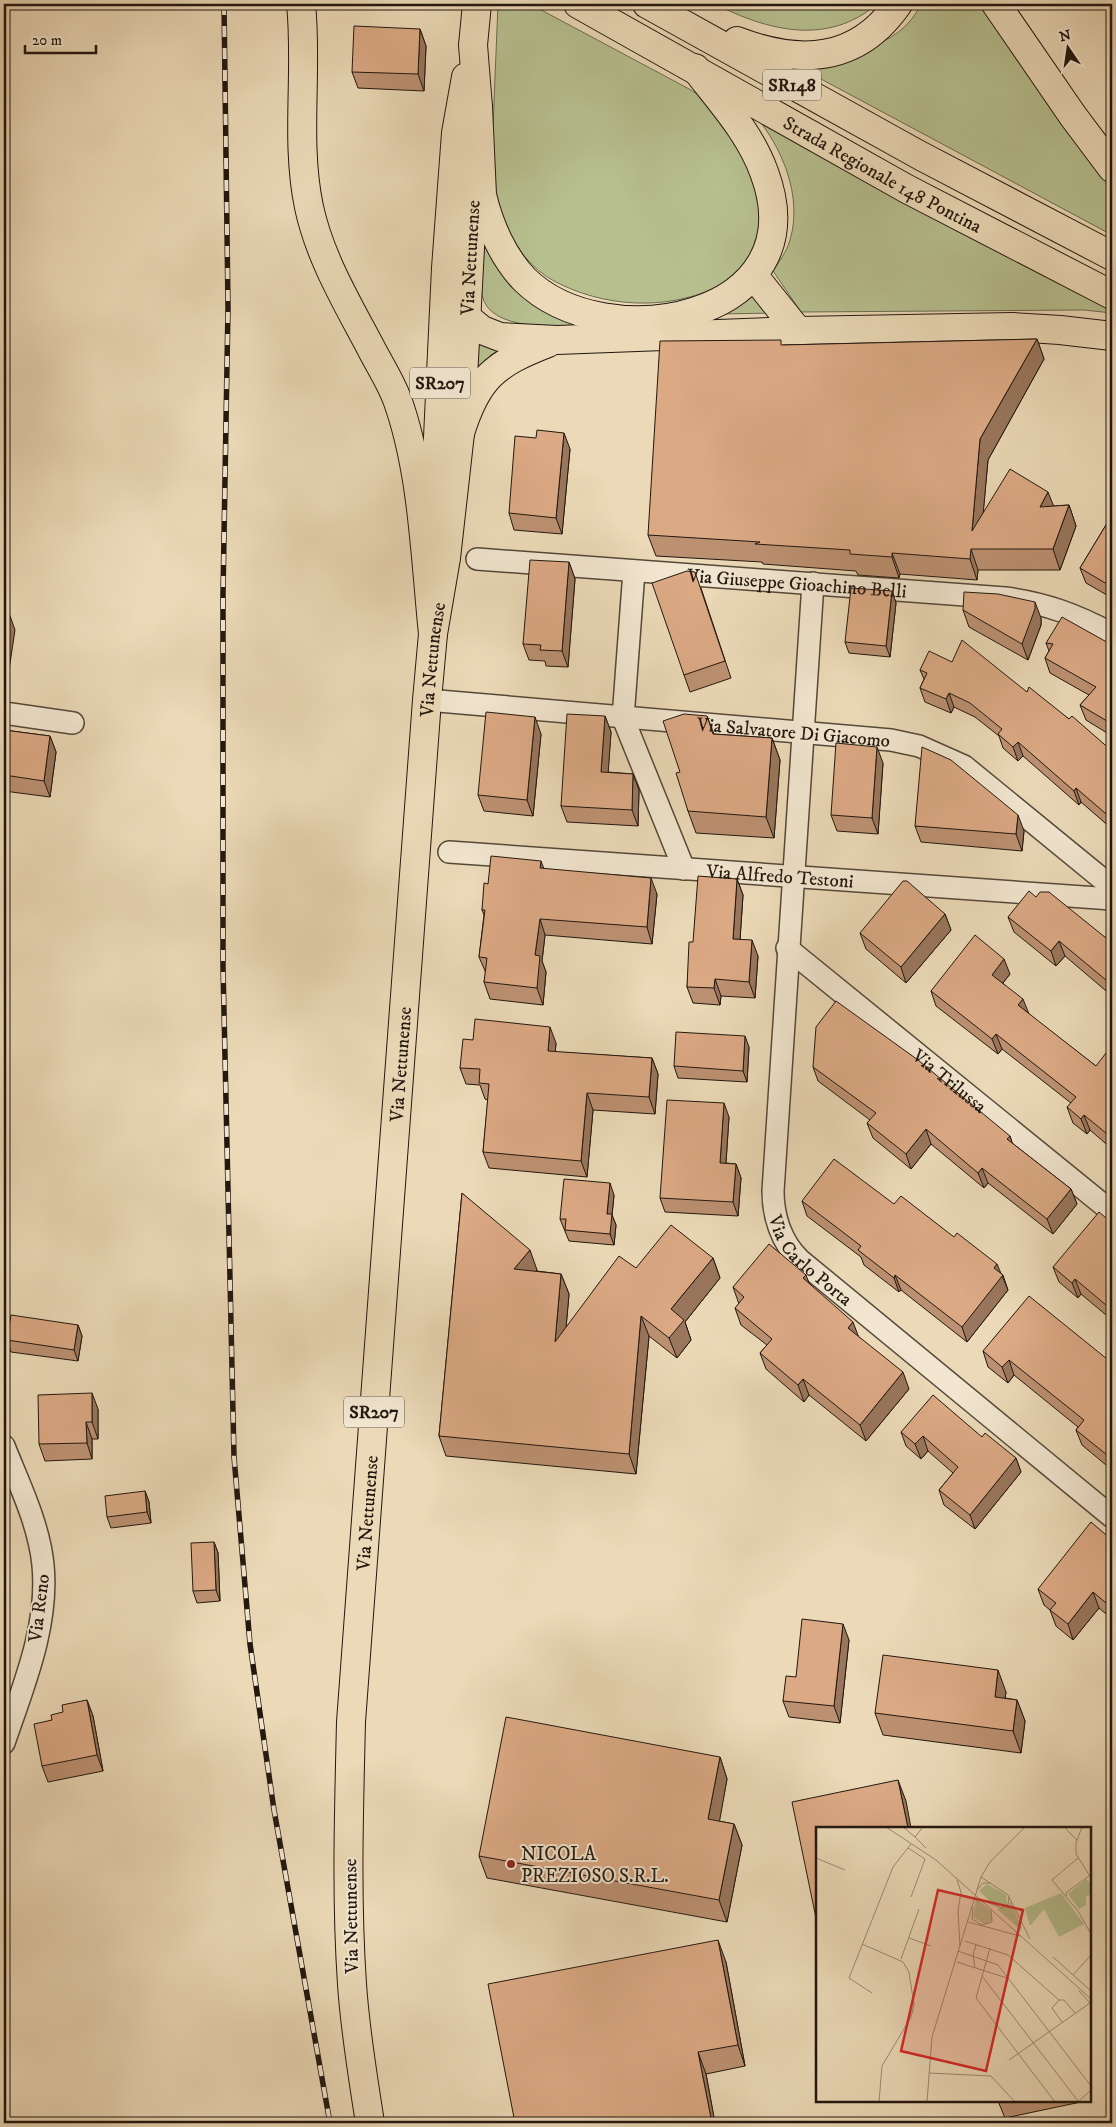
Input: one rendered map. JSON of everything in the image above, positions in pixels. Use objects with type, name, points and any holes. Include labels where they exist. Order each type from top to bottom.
[{"type":"main road","points":[[301,4],[305,50],[303,154],[309,208],[334,276],[392,389],[404,424],[422,525],[432,634]]},
{"type":"main road","name":"Via Nettunense","points":[[370,2123],[356,2038],[352,1984],[348,1858],[351,1722],[432,634],[446,558],[460,433],[478,108],[474,45],[477,4]]},
{"type":"main road","name":"Strada Regionale 148 Pontina","points":[[578,4],[908,189],[1112,295]]},
{"type":"main road","points":[[656,8],[748,45],[782,54],[815,56],[842,50],[855,44],[882,23],[898,4]]},
{"type":"main road","points":[[996,4],[1073,116],[1112,168]]},
{"type":"main road","name":"Strada Regionale 148 Pontina","points":[[656,8],[921,156],[1112,256]]},
{"type":"main road","name":"SR207","points":[[432,634],[434,490],[446,268],[456,133],[463,86],[474,45]]},
{"type":"main road","points":[[478,108],[482,195],[485,209],[512,265],[538,290],[571,307],[597,315],[651,318],[682,314],[706,308],[734,294],[754,276],[766,258],[771,237],[772,212],[768,185],[759,160],[744,132],[695,68]]},
{"type":"main road","points":[[456,133],[457,290],[459,303],[465,316],[482,330],[500,337],[557,340],[798,331],[1013,327],[1112,336]]},
{"type":"main road","points":[[754,276],[798,331]]},
{"type":"main road","points":[[460,433],[473,396],[487,378],[517,356],[557,340]]},
{"type":"street","name":"Via Giuseppe Gioachino Belli","points":[[477,559],[813,583],[1028,601],[1070,613],[1112,634]]},
{"type":"street","points":[[634,571],[623,718],[684,869]]},
{"type":"street","name":"Via Carlo Porta","points":[[813,583],[773,1199],[780,1229],[789,1247],[800,1260],[1112,1517]]},
{"type":"street","name":"Via Salvatore Di Giacomo","points":[[427,700],[902,742],[950,758],[972,772],[1112,888]]},
{"type":"street","points":[[4,714],[74,723]]},
{"type":"street","name":"Via Alfredo Testoni","points":[[449,852],[793,878],[1112,899]]},
{"type":"street","name":"Via Trilussa","points":[[788,948],[1112,1212]]},
{"type":"street","name":"Via Reno","points":[[4,1446],[37,1534],[44,1582],[42,1612],[34,1648],[4,1743]]},
{"type":"green space","points":[[498,4],[530,4],[691,90],[723,115],[766,206],[753,255],[739,273],[720,286],[695,295],[655,303],[634,303],[613,301],[573,290],[546,276],[525,257],[504,225],[495,196],[493,180],[492,149]]},
{"type":"green space","points":[[715,4],[877,4],[858,17],[838,26],[818,30],[798,30],[756,21]]},
{"type":"green space","points":[[921,4],[993,4],[1112,174],[1112,235],[793,64],[847,54],[882,42],[898,32],[911,20]]},
{"type":"green space","points":[[754,114],[1112,308],[1112,313],[1084,310],[801,312],[773,271],[790,240],[794,206],[792,189],[781,157],[773,141]]},
{"type":"green space","points":[[484,230],[588,326],[543,326],[511,321],[498,316],[488,307],[482,295],[480,279]]},
{"type":"green space","points":[[755,292],[776,313],[720,314]]},
{"type":"green space","points":[[475,335],[507,346],[491,355],[474,375]]},
{"type":"building","points":[[354,26],[420,29],[418,74],[352,72]]},
{"type":"building","points":[[1037,339],[980,439],[972,531],[1010,469],[1048,492],[1040,507],[1069,505],[1053,549],[971,549],[970,559],[892,553],[892,557],[850,554],[850,550],[648,535],[660,341],[781,340],[781,345]]},
{"type":"building","points":[[537,430],[564,433],[556,518],[509,513],[515,436],[536,438]]},
{"type":"building","points":[[1112,515],[1112,587],[1080,568]]},
{"type":"building","points":[[530,560],[569,562],[562,651],[540,650],[541,645],[523,644]]},
{"type":"building","points":[[687,571],[695,572],[725,661],[684,675],[652,583]]},
{"type":"building","points":[[851,588],[892,591],[886,646],[845,642]]},
{"type":"building","points":[[964,592],[998,594],[1035,602],[1035,609],[1022,644],[963,610]]},
{"type":"building","points":[[4,612],[9,613],[4,649]]},
{"type":"building","points":[[1062,617],[1112,645],[1112,724],[1080,705],[1096,687],[1045,658],[1053,644],[1046,643]]},
{"type":"building","points":[[962,640],[1027,692],[1029,687],[1069,719],[1072,716],[1112,751],[1112,819],[1076,788],[1074,791],[1018,742],[1013,747],[998,734],[1002,729],[970,703],[949,693],[946,699],[920,688],[927,673],[920,670],[929,651],[952,662]]},
{"type":"building","points":[[486,712],[535,717],[527,800],[478,795]]},
{"type":"building","points":[[567,714],[605,716],[601,772],[633,774],[632,810],[561,806]]},
{"type":"building","points":[[684,714],[707,716],[713,734],[772,738],[766,817],[688,811],[676,773],[680,772],[663,721]]},
{"type":"building","points":[[4,730],[50,736],[44,781],[4,775]]},
{"type":"building","points":[[836,743],[877,747],[872,818],[831,815]]},
{"type":"building","points":[[922,747],[951,760],[1018,815],[1016,834],[915,826]]},
{"type":"building","points":[[491,856],[541,861],[540,868],[651,878],[647,927],[540,919],[535,955],[540,956],[537,988],[484,982],[487,958],[479,957],[485,910],[482,910],[484,883],[488,884]]},
{"type":"building","points":[[698,876],[737,879],[733,939],[752,940],[749,982],[715,979],[714,988],[687,987],[689,942],[693,942]]},
{"type":"building","points":[[903,881],[907,881],[945,914],[901,967],[860,933]]},
{"type":"building","points":[[1029,891],[1036,897],[1040,892],[1049,892],[1106,938],[1112,931],[1112,985],[1059,941],[1051,951],[1008,917]]},
{"type":"building","points":[[975,935],[1004,959],[992,975],[1023,999],[1018,1005],[1096,1066],[1106,1053],[1110,1057],[1112,1055],[1112,1138],[1084,1115],[1081,1119],[1067,1107],[1076,1097],[996,1034],[992,1039],[931,991]]},
{"type":"building","points":[[836,1001],[918,1060],[1010,1136],[1007,1139],[1071,1189],[1047,1219],[982,1168],[978,1173],[926,1129],[906,1154],[867,1123],[876,1113],[813,1067],[816,1027]]},
{"type":"building","points":[[475,1019],[550,1027],[548,1051],[652,1058],[649,1097],[587,1093],[581,1161],[483,1152],[489,1084],[479,1083],[480,1069],[460,1068],[463,1039],[473,1040]]},
{"type":"building","points":[[676,1032],[745,1036],[743,1071],[674,1066]]},
{"type":"building","points":[[667,1100],[724,1103],[720,1163],[736,1164],[733,1202],[660,1198]]},
{"type":"building","points":[[834,1159],[894,1204],[901,1196],[954,1237],[957,1233],[997,1264],[994,1268],[1003,1275],[962,1327],[895,1275],[894,1278],[858,1250],[861,1246],[802,1201]]},
{"type":"building","points":[[564,1179],[610,1183],[607,1214],[612,1214],[610,1234],[565,1230],[566,1219],[560,1219]]},
{"type":"building","points":[[462,1193],[530,1250],[514,1269],[561,1274],[555,1342],[619,1256],[636,1268],[671,1225],[713,1258],[671,1309],[684,1320],[669,1338],[641,1316],[629,1454],[439,1436]]},
{"type":"building","points":[[1099,1212],[1112,1223],[1112,1310],[1075,1279],[1072,1283],[1053,1267]]},
{"type":"building","points":[[769,1244],[806,1275],[803,1278],[853,1322],[848,1328],[903,1372],[860,1425],[803,1379],[798,1385],[760,1353],[772,1339],[735,1308],[744,1297],[733,1287]]},
{"type":"building","points":[[1029,1296],[1112,1363],[1112,1459],[1076,1430],[1084,1420],[1009,1360],[1002,1367],[983,1351]]},
{"type":"building","points":[[11,1315],[78,1325],[74,1350],[7,1340]]},
{"type":"building","points":[[92,1393],[92,1422],[86,1422],[87,1443],[39,1444],[38,1395]]},
{"type":"building","points":[[933,1395],[982,1437],[985,1433],[1016,1458],[970,1515],[939,1490],[958,1467],[923,1436],[915,1444],[901,1432]]},
{"type":"building","points":[[145,1491],[147,1512],[107,1517],[105,1496]]},
{"type":"building","points":[[1091,1522],[1112,1540],[1112,1608],[1093,1592],[1068,1624],[1050,1610],[1056,1603],[1038,1589]]},
{"type":"building","points":[[214,1542],[216,1590],[193,1591],[191,1543]]},
{"type":"building","points":[[802,1619],[843,1624],[834,1706],[783,1701],[786,1676],[796,1677]]},
{"type":"building","points":[[883,1655],[998,1670],[995,1697],[1017,1700],[1013,1731],[875,1713]]},
{"type":"building","points":[[87,1700],[97,1755],[42,1766],[34,1724],[52,1720],[51,1715],[63,1712],[62,1705]]},
{"type":"building","points":[[506,1717],[720,1757],[708,1819],[734,1824],[719,1900],[479,1856]]},
{"type":"building","points":[[898,1780],[908,1827],[816,1827],[816,1918],[792,1802]]},
{"type":"building","points":[[718,1940],[738,2045],[698,2052],[712,2123],[515,2123],[488,1984]]},
{"type":"railway","points":[[224,4],[228,308],[223,594],[223,967],[234,1457],[250,1644],[274,1810],[330,2123]]},
{"type":"place","name":"NICOLA PREZIOSO S.R.L.","points":[[511,1864]]}]
